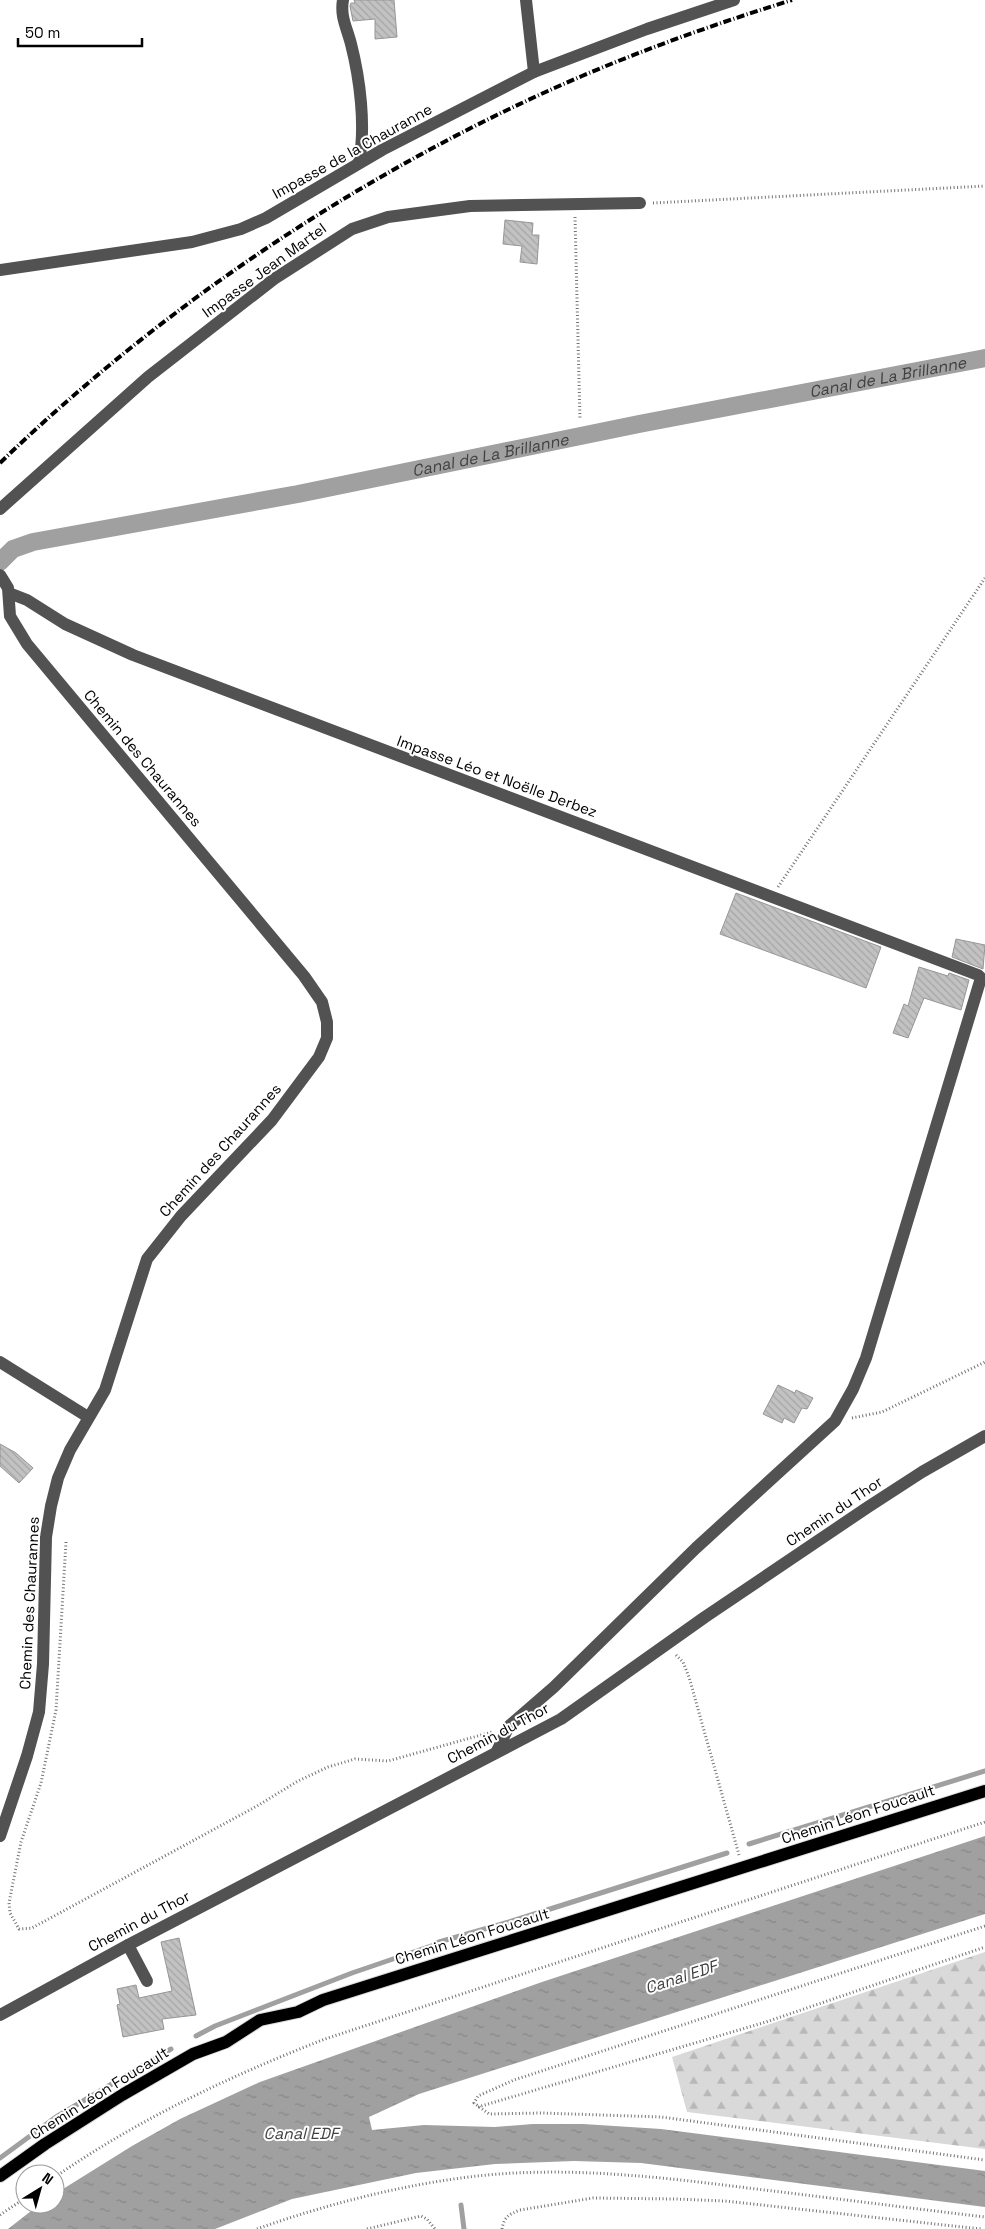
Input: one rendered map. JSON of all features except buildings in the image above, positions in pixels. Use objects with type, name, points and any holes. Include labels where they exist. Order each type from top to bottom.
[{"type":"main road","name":"Chemin Léon Foucault","points":[[0,2176],[44,2144],[122,2095],[193,2054],[239,2035],[249,2025],[260,2020],[298,2012],[323,2000],[985,1791]]},
{"type":"street","points":[[343,0],[343,25],[351,43],[362,128],[359,162]]},
{"type":"street","points":[[526,0],[534,72]]},
{"type":"street","name":"Impasse de la Chauranne","points":[[0,270],[192,242],[228,233],[266,218],[359,162],[534,72],[734,0]]},
{"type":"street","name":"Impasse Jean Martel","points":[[0,509],[148,378],[274,279],[352,229],[388,217],[456,208],[574,203],[640,203]]},
{"type":"street","name":"Chemin des Chaurannes","points":[[0,575],[9,593],[10,616],[32,650],[304,976],[322,1002],[328,1022],[325,1045],[308,1075],[272,1120],[162,1238],[147,1259],[135,1289],[110,1377],[100,1400],[88,1417],[70,1450],[51,1506],[46,1537],[43,1664],[39,1712],[27,1756],[0,1836]]},
{"type":"street","name":"Impasse Léo et Noëlle Derbez","points":[[9,593],[27,600],[65,624],[133,655],[979,976],[981,981],[866,1358],[854,1389],[834,1421]]},
{"type":"street","points":[[0,1362],[88,1417]]},
{"type":"street","points":[[497,1751],[507,1729],[554,1687],[696,1548],[834,1421]]},
{"type":"street","name":"Chemin du Thor","points":[[0,2015],[128,1945],[561,1719],[868,1507],[922,1472],[985,1436]]},
{"type":"street","points":[[128,1945],[147,1981]]},
{"type":"path","points":[[640,203],[985,186]]},
{"type":"path","points":[[574,203],[580,420]]},
{"type":"path","points":[[778,887],[985,578]]},
{"type":"path","points":[[834,1421],[882,1412],[985,1362]]},
{"type":"path","points":[[66,1542],[56,1710],[41,1783],[22,1842],[10,1903],[10,1913],[19,1929],[32,1928],[257,1806],[298,1781],[328,1767],[355,1758],[388,1761],[462,1739],[507,1729]]},
{"type":"path","points":[[667,1645],[683,1662],[689,1676],[743,1868]]},
{"type":"path","points":[[65,2171],[133,2127],[191,2096],[251,2068],[325,2039],[985,1822]]},
{"type":"path","points":[[985,1926],[514,2080],[478,2096],[474,2103],[477,2108],[489,2114],[542,2112],[661,2117],[985,2160]]},
{"type":"path","points":[[477,2108],[766,2022],[985,1947]]},
{"type":"path","points":[[257,2229],[338,2204],[388,2192],[462,2179],[514,2173],[590,2173],[653,2177],[985,2217]]},
{"type":"path","points":[[502,2229],[503,2220],[510,2214],[520,2210],[593,2198],[725,2201],[980,2229]]},
{"type":"path","points":[[0,2215],[15,2205]]},
{"type":"path","points":[[368,2229],[421,2216],[427,2218],[435,2229]]},
{"type":"green space","points":[[985,1952],[985,2149],[687,2112],[672,2057]]},
{"type":"water","name":"Canal EDF","points":[[985,1836],[985,1914],[419,2094],[369,2117],[372,2130],[424,2125],[495,2127],[533,2124],[583,2124],[661,2129],[985,2171],[985,2207],[641,2163],[574,2161],[495,2164],[416,2173],[292,2199],[215,2229],[8,2229],[27,2214],[65,2214],[65,2188],[180,2119],[260,2082],[542,1982]]},
{"type":"waterway","name":"Canal de La Brillanne","points":[[0,562],[13,549],[33,542],[298,494],[639,424],[985,358]]},
{"type":"waterway","points":[[749,1844],[985,1771]]},
{"type":"waterway","points":[[433,1949],[435,1944],[439,1942],[509,1922],[727,1853]]},
{"type":"waterway","points":[[196,2036],[215,2026],[352,1973],[434,1945]]},
{"type":"waterway","points":[[0,2158],[56,2117],[171,2049]]},
{"type":"waterway","points":[[461,2205],[464,2229]]},
{"type":"railway","points":[[0,463],[63,404],[130,348],[201,294],[273,244],[348,196],[425,152],[503,112],[582,76],[686,35],[792,0]]}]
